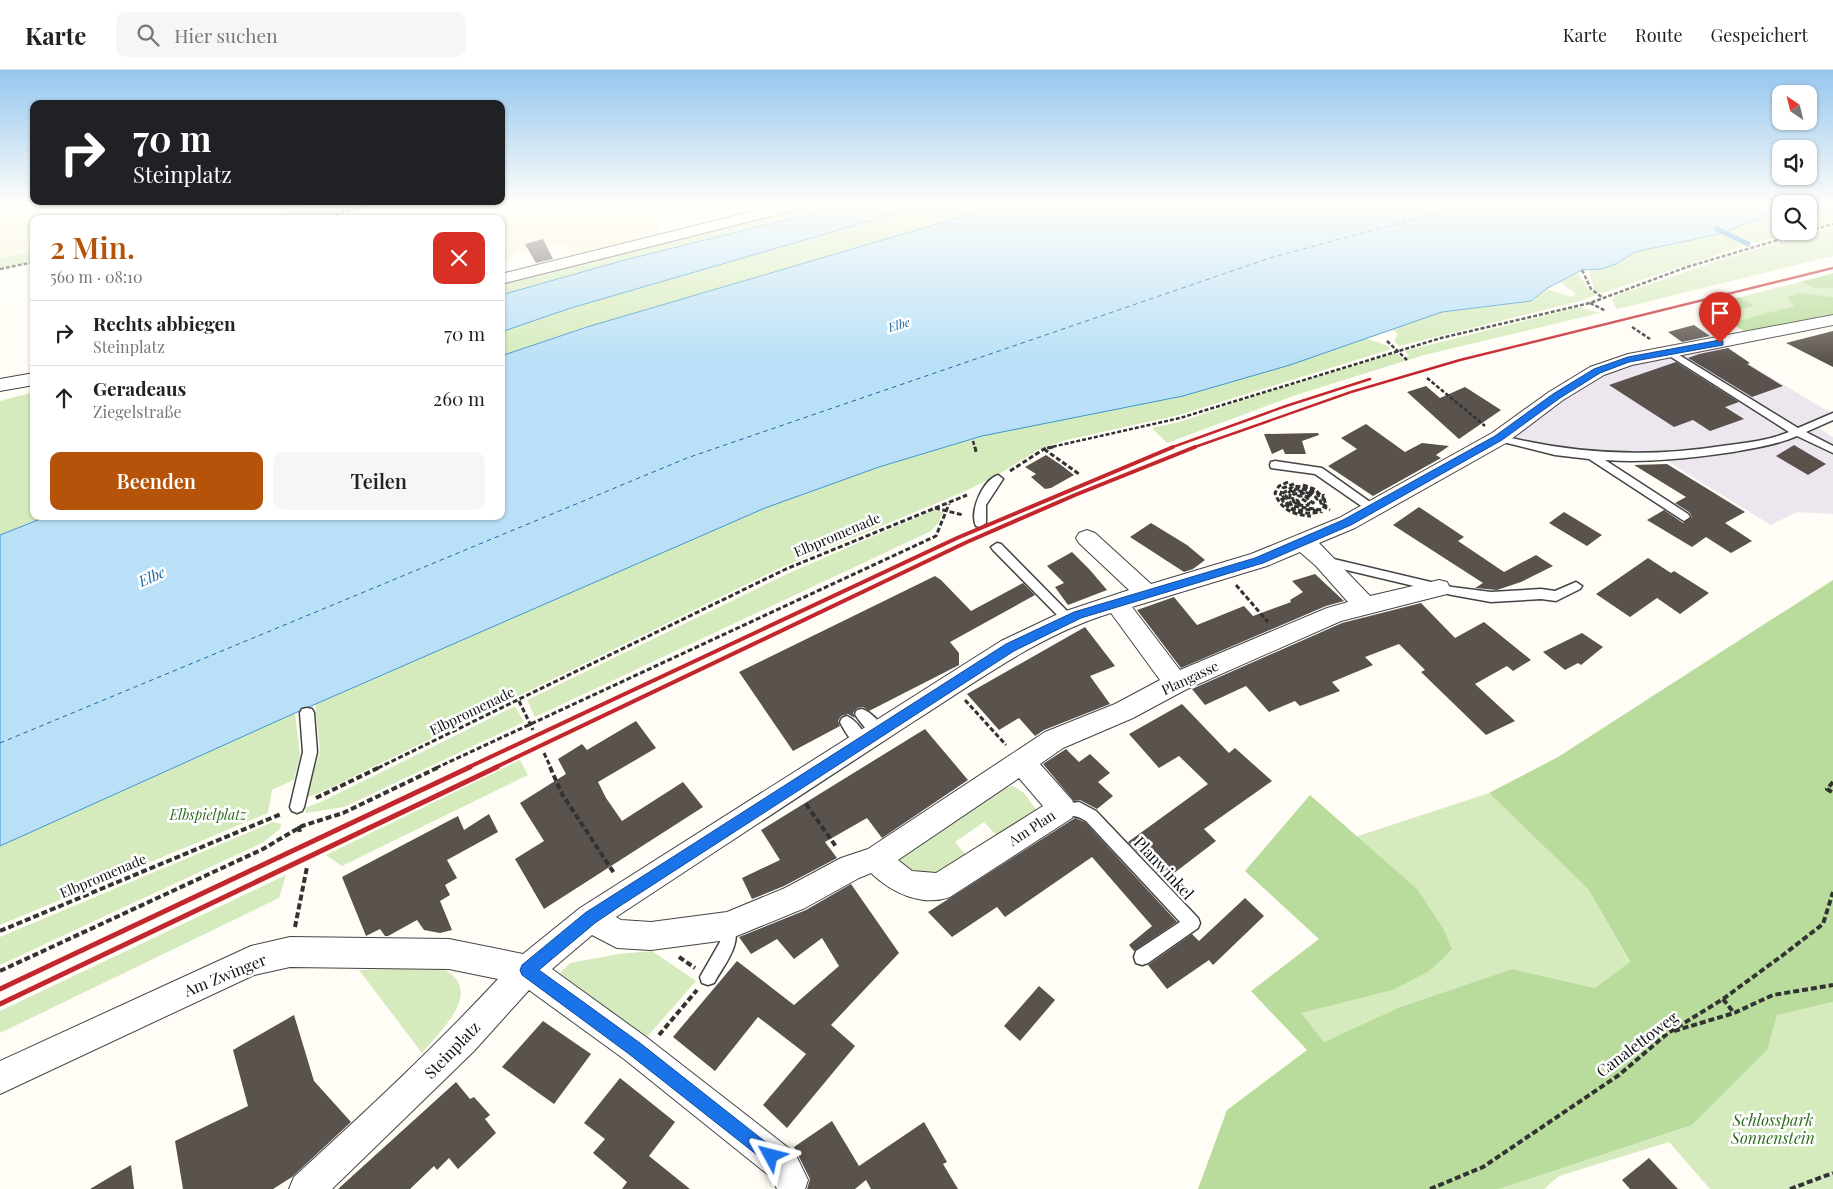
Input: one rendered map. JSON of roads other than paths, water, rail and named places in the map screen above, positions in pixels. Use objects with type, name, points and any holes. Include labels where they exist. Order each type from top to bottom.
[{"type":"street","points":[[505,278],[588,257]]},
{"type":"street","name":"Steinplatz","points":[[306,1189],[463,1040],[527,970],[590,918],[792,786],[868,729],[951,684],[1010,648],[1068,619],[1259,560],[1347,523],[1499,438],[1556,396],[1597,371],[1628,360],[1831,322]]},
{"type":"street","points":[[0,385],[30,380]]},
{"type":"street","points":[[1087,538],[1148,594]]},
{"type":"street","points":[[1303,542],[1324,560],[1364,605]]},
{"type":"street","name":"Plangasse","points":[[1022,762],[1054,740],[1124,711],[1176,683],[1335,614],[1364,605],[1439,588]]},
{"type":"street","points":[[1116,603],[1176,683]]},
{"type":"street","points":[[590,918],[617,934],[651,936],[727,926],[795,898],[864,863],[1022,762]]},
{"type":"street","name":"Am Plan","points":[[864,863],[898,880],[916,886],[940,887],[1062,809],[1022,762]]},
{"type":"street","name":"Am Zwinger","points":[[0,1078],[243,965],[290,952],[449,954],[527,970]]},
{"type":"street","points":[[527,970],[642,1054],[783,1166],[792,1180]]},
{"type":"lane","points":[[1671,353],[1795,431],[1833,450]]},
{"type":"lane","points":[[1499,438],[1525,446],[1591,455],[1634,459],[1680,456],[1774,441],[1833,416]]},
{"type":"lane","points":[[1591,455],[1684,518]]},
{"type":"lane","points":[[1275,465],[1318,471],[1374,509]]},
{"type":"lane","points":[[979,521],[984,493],[998,479]]},
{"type":"lane","points":[[997,548],[1068,619]]},
{"type":"lane","points":[[1324,560],[1439,588],[1491,597],[1541,594],[1556,596],[1576,586]]},
{"type":"lane","points":[[297,807],[310,752],[307,713]]},
{"type":"lane","points":[[847,722],[868,729]]},
{"type":"lane","name":"Planwinkel","points":[[1062,809],[1079,808],[1091,816],[1192,923],[1142,957]]},
{"type":"lane","points":[[708,977],[728,944],[727,926]]},
{"type":"water","points":[[636,257],[745,257],[571,308],[505,331],[505,294]]},
{"type":"water","name":"Elbe","points":[[824,257],[1627,257],[1616,264],[1602,269],[1582,270],[1546,289],[1531,301],[1442,312],[1290,365],[1183,396],[982,436],[879,467],[765,508],[295,713],[0,846],[0,535],[38,520],[505,520],[505,355],[587,327]]},
{"type":"railway","points":[[1192,448],[1351,392],[1460,360],[1833,268]]},
{"type":"railway","points":[[1170,448],[1286,406],[1370,379]]},
{"type":"railway","points":[[467,768],[957,538],[1173,447]]},
{"type":"railway","points":[[494,768],[967,542],[1075,495],[1195,447]]},
{"type":"railway","points":[[0,989],[470,767]]},
{"type":"railway","points":[[0,1004],[497,767]]},
{"type":"park label","name":"Elbspielplatz","points":[[208,815]]},
{"type":"park label","name":"Schlosspark Sonnenstein","points":[[1773,1129]]}]
